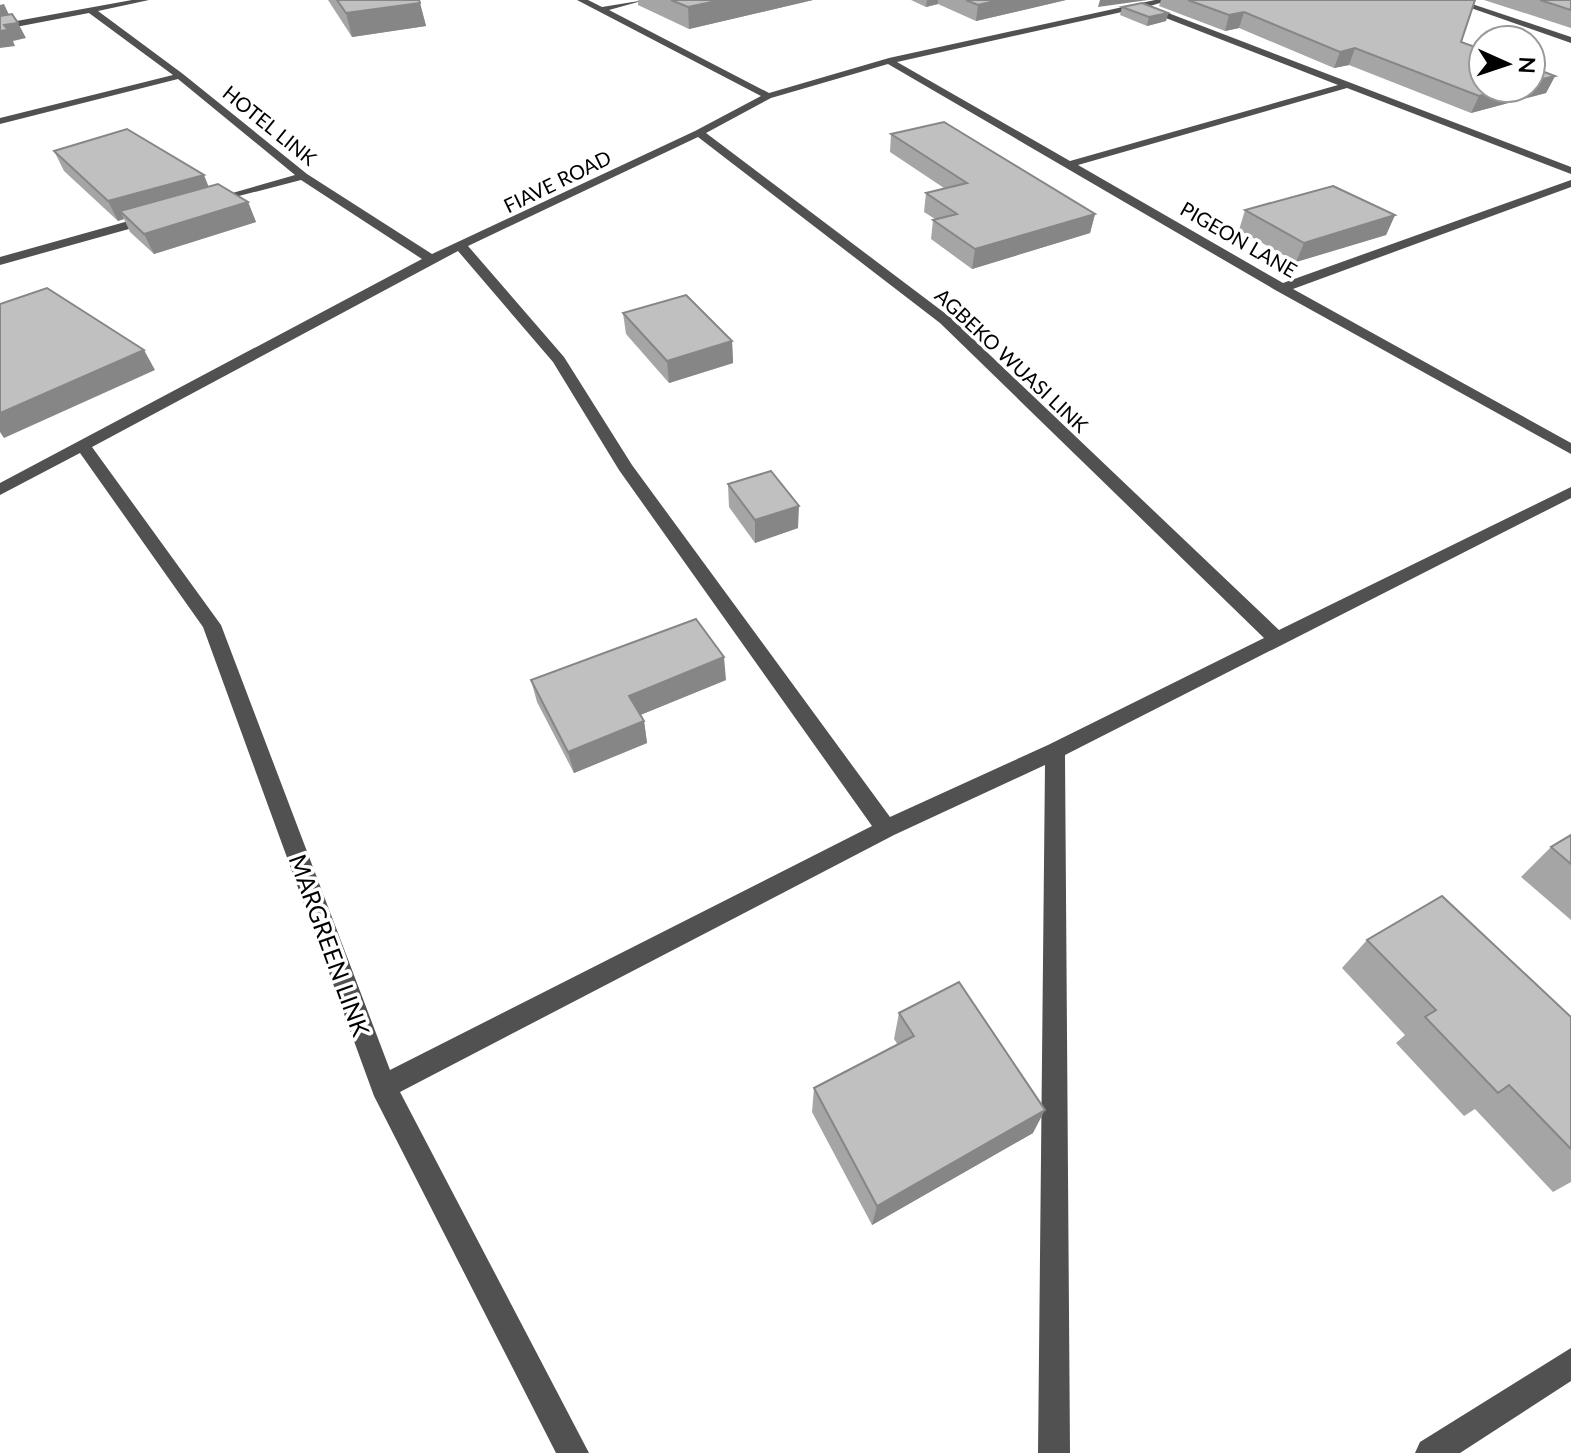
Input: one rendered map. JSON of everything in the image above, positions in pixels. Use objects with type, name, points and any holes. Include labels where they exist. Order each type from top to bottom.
[{"type":"street","points":[[0,27],[145,0]]},
{"type":"street","points":[[581,0],[768,96]]},
{"type":"street","points":[[600,10],[641,0]]},
{"type":"street","name":"FIAVE ROAD","points":[[0,490],[431,259],[699,133],[768,96],[889,61],[1166,0]]},
{"type":"street","points":[[1452,0],[1571,40]]},
{"type":"street","points":[[1142,6],[1571,171]]},
{"type":"street","name":"HOTEL LINK","points":[[92,11],[180,76],[303,176],[431,259]]},
{"type":"street","name":"PIGEON LANE","points":[[889,61],[1282,288],[1571,449]]},
{"type":"street","points":[[0,121],[180,76]]},
{"type":"street","points":[[1071,164],[1347,85]]},
{"type":"street","name":"AGBEKO WUASI LINK","points":[[699,133],[945,320],[1278,640]]},
{"type":"street","points":[[197,206],[303,176]]},
{"type":"street","points":[[1282,288],[1571,183]]},
{"type":"street","points":[[0,261],[167,214]]},
{"type":"street","points":[[461,246],[559,360],[625,467],[886,829]]},
{"type":"street","name":"MARGREEN LINK","points":[[82,445],[212,625],[383,1087],[573,1453]]},
{"type":"street","points":[[383,1087],[886,829],[1055,751],[1571,492]]},
{"type":"street","points":[[1054,1453],[1055,751]]},
{"type":"street","points":[[1431,1453],[1571,1363]]},
{"type":"building","points":[[337,0],[419,0],[420,3],[346,13]]},
{"type":"building","points":[[671,0],[721,0],[688,7]]},
{"type":"building","points":[[966,0],[999,0],[978,5]]},
{"type":"building","points":[[1188,0],[1475,0],[1461,42],[1467,44],[1467,91],[1355,48],[1340,52],[1244,12],[1229,15]]},
{"type":"building","points":[[1540,0],[1571,0],[1571,10]]},
{"type":"building","points":[[1142,3],[1168,13],[1149,17],[1122,7]]},
{"type":"building","points":[[12,14],[18,23],[4,25],[8,30],[0,31],[0,16]]},
{"type":"building","points":[[944,122],[1095,214],[975,249],[933,220],[957,214],[926,193],[967,183],[891,134]]},
{"type":"building","points":[[127,129],[204,175],[108,201],[54,151]]},
{"type":"building","points":[[218,184],[248,202],[144,234],[120,211]]},
{"type":"building","points":[[1333,186],[1395,215],[1304,243],[1245,210]]},
{"type":"building","points":[[47,288],[144,350],[0,413],[0,304]]},
{"type":"building","points":[[686,295],[732,341],[667,361],[623,313]]},
{"type":"building","points":[[771,471],[799,506],[755,520],[728,484]]},
{"type":"building","points":[[696,619],[724,657],[629,696],[644,721],[568,752],[531,680]]},
{"type":"building","points":[[1571,835],[1571,864],[1551,847]]},
{"type":"building","points":[[1442,896],[1571,1017],[1571,1149],[1509,1085],[1498,1093],[1425,1017],[1436,1010],[1367,940]]},
{"type":"building","points":[[959,982],[1045,1110],[877,1206],[814,1088],[914,1036],[899,1013]]}]
